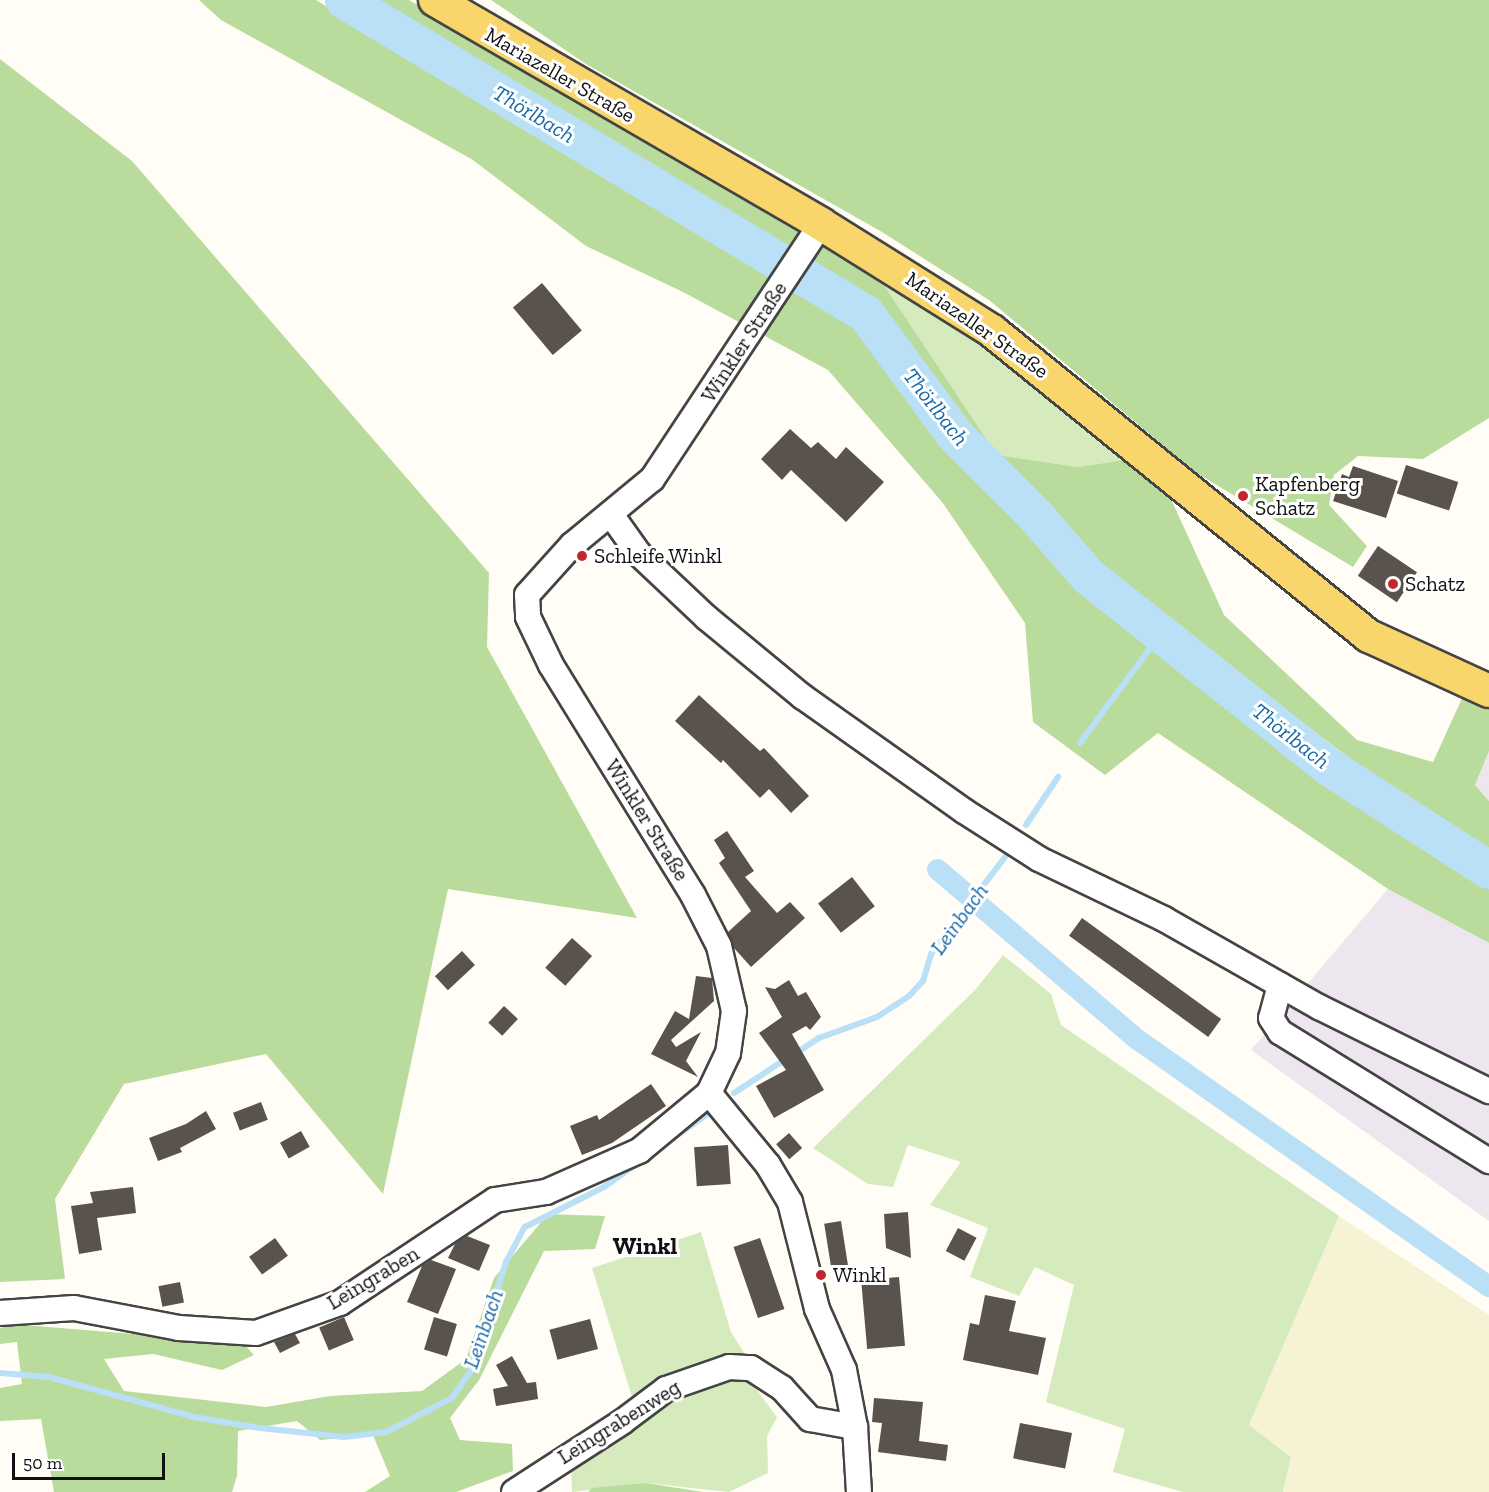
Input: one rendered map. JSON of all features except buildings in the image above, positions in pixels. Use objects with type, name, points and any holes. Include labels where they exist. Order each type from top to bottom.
[{"type":"main road","name":"Mariazeller Straße","points":[[435,0],[992,331],[1109,422],[1369,636],[1489,691]]},
{"type":"street","name":"Winkler Straße","points":[[709,1093],[728,1053],[734,1011],[719,946],[693,895],[551,665],[528,617],[527,595],[572,545],[612,516],[652,479],[754,330],[818,229]]},
{"type":"street","points":[[612,516],[639,554],[707,618],[888,760],[1039,859],[1164,919],[1280,985],[1489,1091]]},
{"type":"street","points":[[1280,985],[1271,1018],[1280,1032],[1489,1161]]},
{"type":"street","points":[[709,1093],[768,1165],[790,1202],[817,1309],[844,1370],[855,1427],[858,1492]]},
{"type":"street","name":"Leingraben","points":[[0,1313],[74,1308],[179,1328],[256,1334],[340,1303],[495,1200],[546,1191],[639,1151],[709,1093]]},
{"type":"street","name":"Leingrabenweg","points":[[514,1492],[551,1465],[622,1422],[666,1389],[729,1367],[751,1368],[782,1388],[810,1419],[855,1427]]},
{"type":"shaded area","points":[[1489,751],[1489,801],[1475,785]]},
{"type":"shaded area","points":[[1388,889],[1489,943],[1489,1221],[1251,1050]]},
{"type":"shaded area","points":[[1339,1216],[1489,1315],[1489,1492],[1283,1492],[1291,1457],[1249,1425]]},
{"type":"green space","points":[[199,0],[316,0],[863,327],[945,450],[1083,587],[1189,676],[1409,837],[1489,887],[1489,943],[1388,889],[1158,733],[1105,775],[1033,722],[1025,623],[942,502],[828,370],[683,292],[586,246],[473,160],[221,20]]},
{"type":"green space","points":[[367,0],[409,0],[880,279],[997,455],[1078,467],[1130,459],[1170,497],[1224,615],[1357,740],[1433,762],[1464,694],[1489,706],[1489,751],[1475,785],[1489,801],[1489,855],[1427,817],[1138,598],[998,467],[870,308]]},
{"type":"green space","points":[[491,0],[1489,0],[1489,418],[1423,459],[1358,456],[1334,475],[1329,505],[1367,546],[1353,567],[1195,472],[989,300],[882,232],[586,64]]},
{"type":"green space","points":[[0,59],[132,161],[489,573],[487,647],[637,918],[448,889],[383,1194],[266,1054],[124,1084],[55,1199],[65,1279],[0,1282]]},
{"type":"green space","points":[[880,279],[966,324],[1130,459],[1078,467],[997,455]]},
{"type":"green space","points":[[1003,955],[1051,994],[1061,1025],[1339,1216],[1249,1425],[1291,1457],[1283,1492],[1183,1492],[1113,1472],[1125,1429],[1046,1402],[1074,1285],[1035,1267],[1019,1296],[970,1277],[988,1228],[930,1205],[961,1162],[908,1145],[893,1187],[868,1184],[813,1148],[975,990]]},
{"type":"green space","points":[[548,1214],[605,1216],[595,1249],[544,1251],[479,1380],[450,1418],[460,1440],[512,1444],[513,1471],[456,1492],[365,1492],[390,1476],[373,1435],[320,1440],[297,1421],[238,1431],[237,1476],[232,1492],[54,1492],[41,1419],[0,1421],[0,1388],[22,1384],[17,1342],[0,1344],[0,1328],[12,1324],[243,1343],[254,1355],[222,1370],[153,1354],[104,1359],[124,1391],[266,1407],[330,1396],[422,1391],[466,1359],[494,1278]]},
{"type":"green space","points":[[701,1232],[731,1332],[746,1356],[634,1403],[592,1268]]},
{"type":"green space","points":[[746,1375],[777,1417],[767,1436],[768,1473],[729,1492],[646,1483],[572,1492],[571,1463],[676,1391]]},
{"type":"green space","points":[[646,1483],[703,1492],[588,1492],[592,1488]]},
{"type":"waterway","name":"Thörlbach","points":[[344,0],[866,314],[954,434],[1035,515],[1088,576],[1329,767],[1489,870]]},
{"type":"waterway","name":"Leinbach","points":[[1080,743],[1160,635]]},
{"type":"waterway","name":"Leinbach","points":[[1026,825],[1058,777]]},
{"type":"waterway","name":"Leinbach","points":[[795,1054],[819,1038],[877,1017],[909,996],[923,981],[931,954],[1006,856]]},
{"type":"waterway","points":[[937,869],[1137,1039],[1489,1286]]},
{"type":"waterway","name":"Leinbach","points":[[734,1093],[786,1059]]},
{"type":"waterway","name":"Leinbach","points":[[669,1141],[709,1113]]},
{"type":"waterway","name":"Leinbach","points":[[0,1373],[49,1377],[194,1417],[260,1428],[344,1437],[386,1432],[452,1398],[472,1369],[506,1262],[525,1227],[604,1187],[638,1163]]},
{"type":"place","name":"Kapfenberg Schatz","points":[[1243,496]]},
{"type":"place","name":"Schleife Winkl","points":[[582,556]]},
{"type":"place","name":"Schatz","points":[[1393,584]]},
{"type":"place","name":"Winkl","points":[[821,1275]]},
{"type":"district","name":"Winkl","points":[[645,1246]]}]
